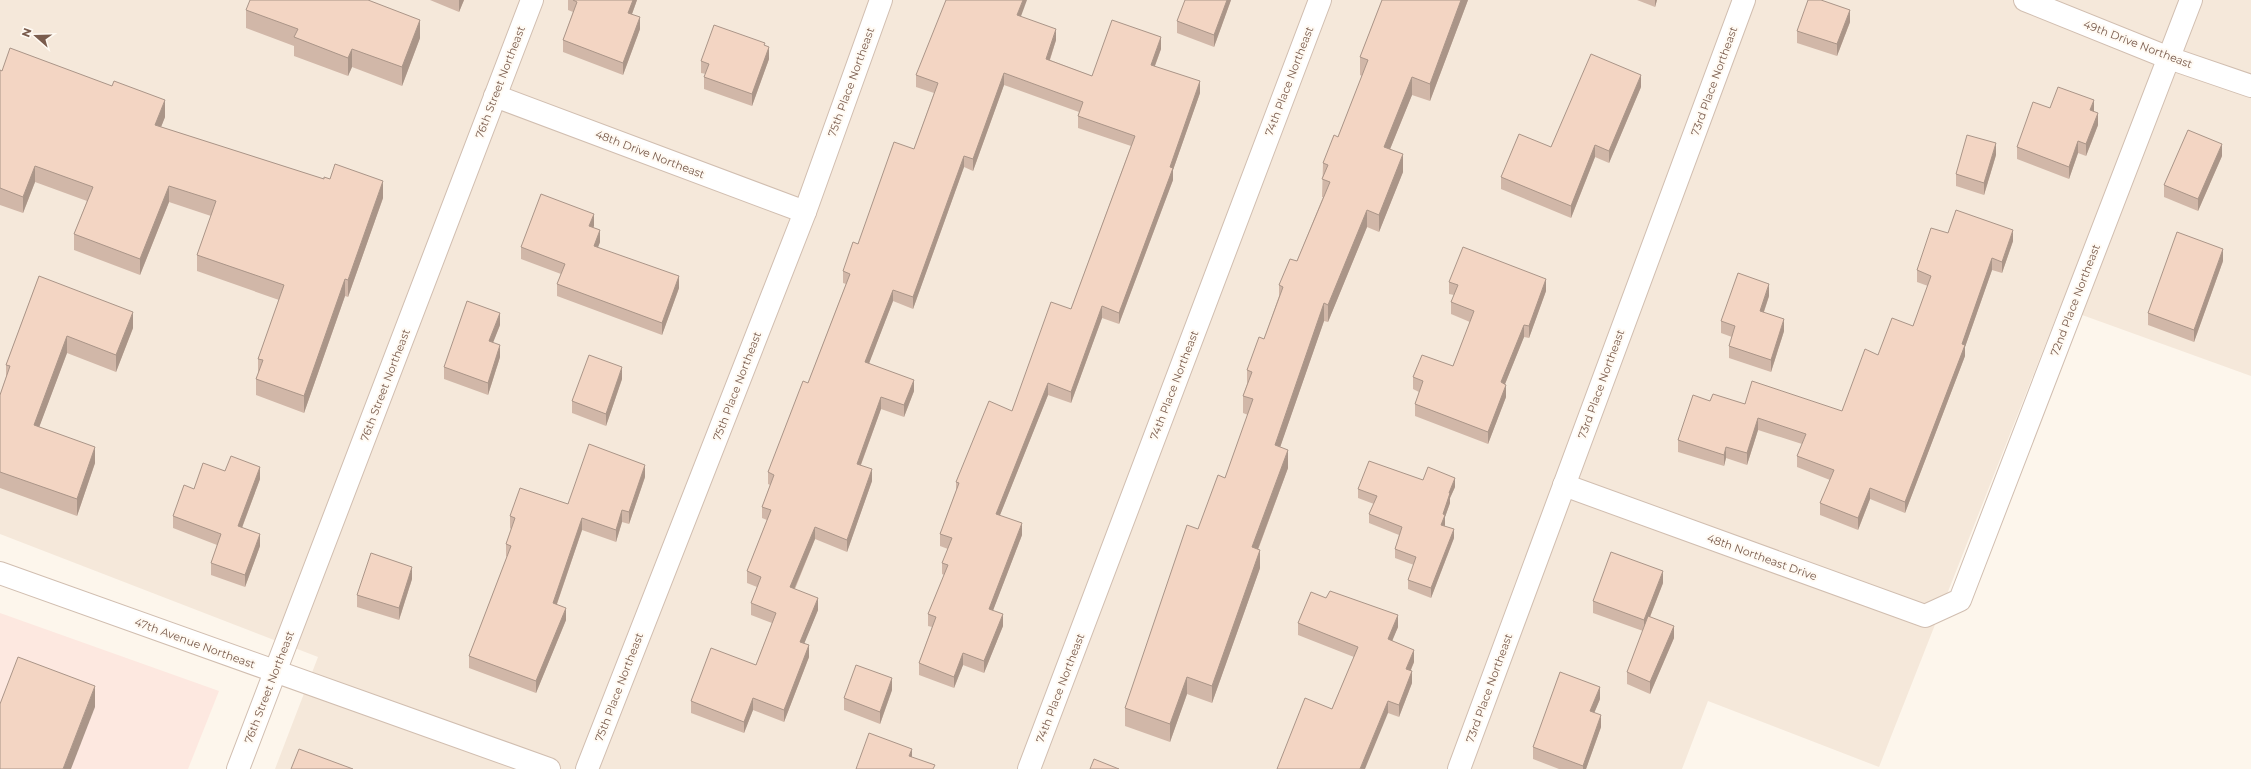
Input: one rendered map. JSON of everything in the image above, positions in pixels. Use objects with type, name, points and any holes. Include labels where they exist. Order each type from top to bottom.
[{"type":"street","name":"76th Street Northeast","points":[[238,769],[532,0]]},
{"type":"street","name":"75th Place Northeast","points":[[587,769],[804,212],[881,0]]},
{"type":"street","name":"74th Place Northeast","points":[[1029,769],[1320,0]]},
{"type":"street","name":"73rd Place Northeast","points":[[1459,769],[1744,0]]},
{"type":"street","name":"49th Drive Northeast","points":[[2025,0],[2169,58],[2251,86]]},
{"type":"street","name":"72nd Place Northeast","points":[[1960,600],[2191,0]]},
{"type":"street","name":"48th Drive Northeast","points":[[495,96],[804,212]]},
{"type":"street","name":"48th Northeast Drive","points":[[1564,485],[1925,616],[1960,600]]},
{"type":"street","name":"47th Avenue Northeast","points":[[0,572],[548,769]]},
{"type":"shaded area","points":[[0,0],[2251,0],[2251,376],[2060,307],[1879,767],[1708,701],[1682,769],[275,769],[318,657],[0,534]]},
{"type":"shaded area","points":[[0,613],[219,691],[188,769],[0,769]]},
{"type":"building","points":[[250,0],[368,0],[420,20],[402,67],[352,49],[348,58],[294,37],[298,29],[246,10]]},
{"type":"building","points":[[573,0],[633,0],[628,13],[640,17],[623,63],[563,40],[577,2]]},
{"type":"building","points":[[946,0],[1023,0],[1017,15],[1056,29],[1046,59],[1092,76],[1112,20],[1161,37],[1151,65],[1200,81],[1170,167],[1173,168],[1119,313],[1102,306],[1071,392],[1048,383],[996,514],[1022,523],[989,609],[1003,614],[984,661],[963,653],[954,677],[919,663],[936,617],[928,614],[948,565],[942,563],[952,538],[940,534],[959,483],[956,482],[989,401],[1012,411],[1051,302],[1071,309],[1135,136],[1078,116],[1083,102],[1004,73],[973,159],[964,156],[913,297],[893,290],[865,362],[914,380],[904,405],[881,397],[857,464],[872,469],[847,540],[815,527],[790,587],[818,598],[800,642],[809,645],[784,710],[753,698],[744,722],[691,701],[711,648],[756,665],[776,613],[751,603],[761,577],[747,571],[771,510],[762,507],[774,475],[768,472],[803,381],[808,383],[850,274],[843,271],[853,242],[858,244],[894,142],[914,149],[938,83],[916,75]]},
{"type":"building","points":[[1185,0],[1227,0],[1214,35],[1177,21]]},
{"type":"building","points":[[1382,0],[1461,0],[1430,84],[1412,77],[1384,147],[1403,154],[1379,215],[1367,210],[1328,305],[1324,303],[1275,445],[1288,450],[1252,547],[1260,550],[1212,686],[1187,677],[1170,724],[1125,708],[1187,525],[1198,529],[1218,475],[1225,478],[1253,399],[1243,396],[1252,372],[1247,370],[1259,337],[1264,339],[1283,287],[1279,285],[1290,259],[1297,261],[1330,182],[1322,179],[1328,165],[1323,163],[1334,135],[1338,137],[1368,60],[1360,57]]},
{"type":"building","points":[[1808,0],[1821,0],[1850,10],[1837,44],[1797,31]]},
{"type":"building","points":[[714,25],[765,43],[764,45],[769,47],[752,94],[704,77],[709,64],[701,61]]},
{"type":"building","points":[[10,48],[112,86],[114,81],[165,100],[155,125],[324,179],[324,177],[330,179],[335,164],[383,181],[348,280],[345,279],[304,396],[256,379],[263,360],[258,359],[284,285],[197,255],[216,201],[169,186],[140,259],[74,234],[93,187],[35,166],[23,197],[0,188],[0,70],[2,71]]},
{"type":"building","points":[[1591,54],[1641,75],[1609,151],[1595,145],[1571,206],[1501,177],[1519,134],[1551,147]]},
{"type":"building","points":[[2058,87],[2094,100],[2090,110],[2098,113],[2086,144],[2078,141],[2069,167],[2017,147],[2033,102],[2050,108]]},
{"type":"building","points":[[2188,130],[2222,144],[2198,199],[2164,185]]},
{"type":"building","points":[[1967,135],[1996,143],[1984,183],[1956,174]]},
{"type":"building","points":[[541,194],[594,214],[589,226],[600,230],[594,246],[679,276],[662,323],[557,284],[565,264],[521,247]]},
{"type":"building","points":[[1956,210],[2013,230],[2002,262],[1992,258],[1962,344],[1965,345],[1905,502],[1870,488],[1858,518],[1820,503],[1834,470],[1797,456],[1806,434],[1758,418],[1747,453],[1726,447],[1724,455],[1678,440],[1693,395],[1710,401],[1713,394],[1745,404],[1752,381],[1842,411],[1865,349],[1878,355],[1892,318],[1913,326],[1931,276],[1917,270],[1931,228],[1948,233]]},
{"type":"building","points":[[2177,232],[2223,249],[2194,330],[2148,313]]},
{"type":"building","points":[[1463,247],[1546,279],[1529,326],[1524,325],[1501,382],[1506,385],[1488,432],[1415,404],[1423,381],[1413,377],[1422,355],[1453,366],[1474,311],[1451,302],[1458,285],[1449,282]]},
{"type":"building","points":[[1738,273],[1769,284],[1760,311],[1784,319],[1771,360],[1729,346],[1735,326],[1721,321]]},
{"type":"building","points":[[39,276],[133,312],[116,355],[67,336],[34,425],[95,447],[77,499],[0,472],[0,395],[10,366],[6,365]]},
{"type":"building","points":[[467,301],[500,313],[489,341],[500,345],[488,383],[444,367]]},
{"type":"building","points":[[589,355],[622,367],[606,414],[572,401]]},
{"type":"building","points":[[589,444],[645,465],[629,512],[622,510],[616,530],[582,518],[553,603],[566,608],[536,681],[469,656],[511,546],[506,544],[515,518],[510,516],[520,488],[568,504]]},
{"type":"building","points":[[231,456],[260,467],[238,526],[260,534],[245,575],[211,563],[221,534],[173,516],[184,485],[194,489],[203,463],[225,471]]},
{"type":"building","points":[[1369,461],[1423,480],[1428,467],[1455,478],[1449,493],[1443,514],[1445,515],[1441,525],[1454,529],[1431,588],[1408,580],[1416,557],[1395,549],[1402,527],[1369,514],[1377,496],[1358,489]]},
{"type":"building","points":[[1611,552],[1663,571],[1644,620],[1593,601]]},
{"type":"building","points":[[371,553],[412,567],[399,608],[357,595]]},
{"type":"building","points":[[1330,591],[1398,615],[1388,639],[1414,650],[1406,669],[1412,671],[1399,705],[1388,701],[1360,769],[1277,769],[1305,698],[1332,709],[1358,647],[1298,623],[1311,592],[1326,598]]},
{"type":"building","points":[[1648,616],[1674,626],[1650,682],[1627,672]]},
{"type":"building","points":[[18,657],[95,686],[63,769],[0,769],[0,704]]},
{"type":"building","points":[[856,665],[892,678],[880,712],[844,698]]},
{"type":"building","points":[[1560,672],[1600,687],[1590,711],[1601,715],[1583,766],[1533,747]]},
{"type":"building","points":[[869,733],[912,749],[909,756],[935,765],[933,769],[856,769]]},
{"type":"building","points":[[299,749],[353,769],[291,769]]},
{"type":"building","points":[[1094,759],[1119,769],[1090,769]]}]
